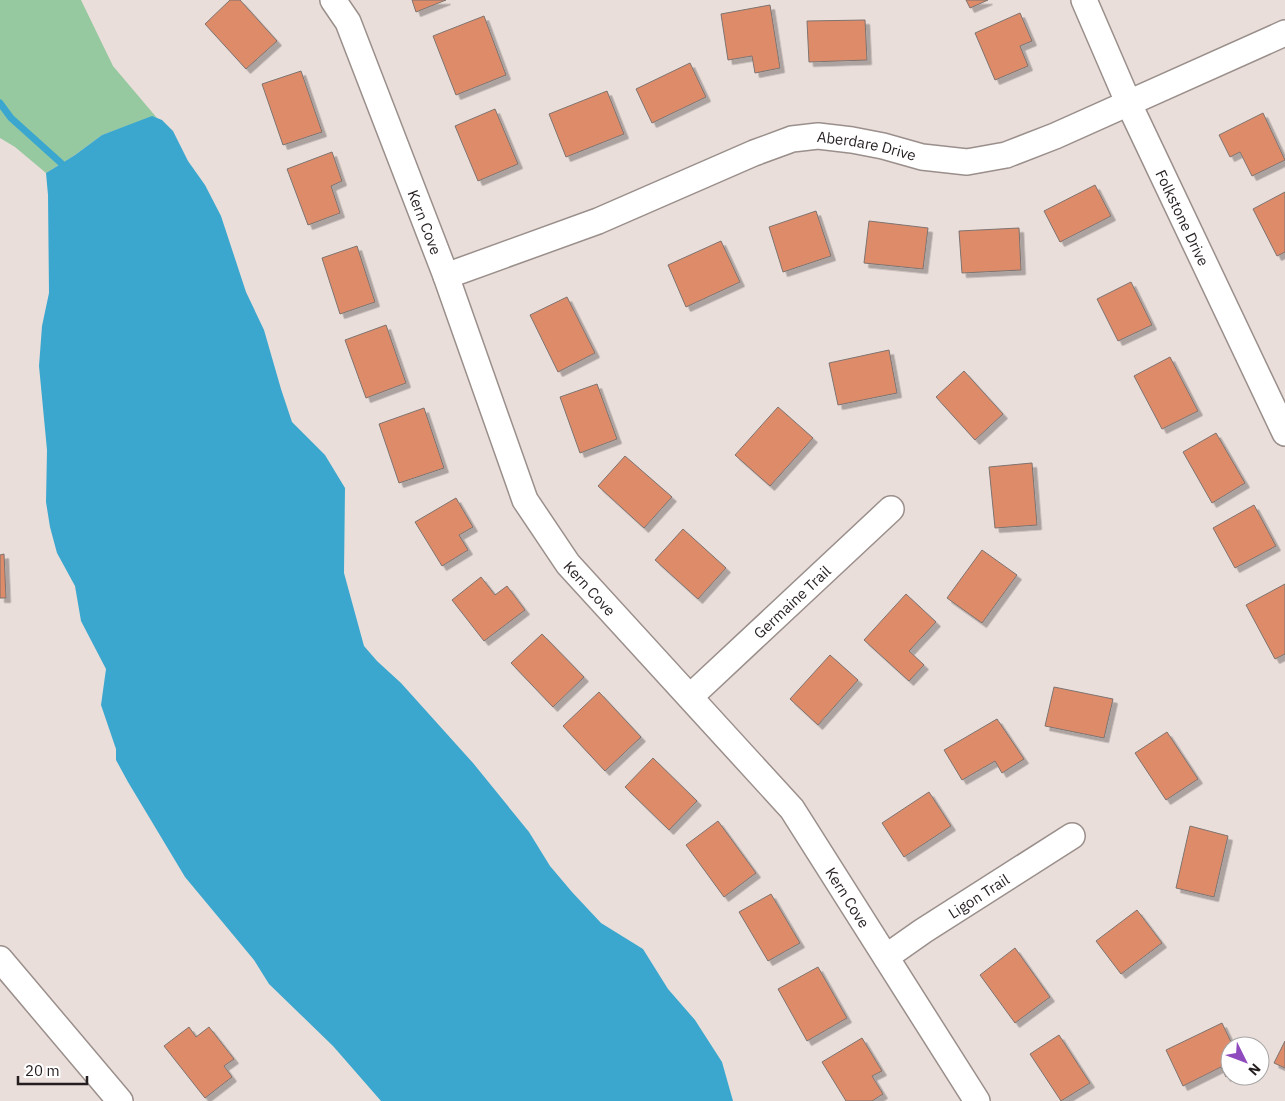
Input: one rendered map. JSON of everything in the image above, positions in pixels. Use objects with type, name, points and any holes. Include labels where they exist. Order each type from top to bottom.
[{"type":"street","name":"Kern Cove","points":[[333,0],[348,22],[446,276],[525,500],[568,564],[792,809],[978,1101]]},
{"type":"street","name":"Folkstone Drive","points":[[1084,0],[1128,102],[1285,433]]},
{"type":"street","name":"Aberdare Drive","points":[[446,276],[598,221],[754,153],[792,139],[818,136],[852,140],[922,157],[967,162],[1006,155],[1055,136],[1285,32]]},
{"type":"street","name":"Germaine Trail","points":[[690,696],[891,508]]},
{"type":"street","name":"Ligon Trail","points":[[886,957],[923,931],[1072,836]]},
{"type":"street","points":[[0,959],[120,1101]]},
{"type":"green space","points":[[0,0],[81,0],[113,66],[157,118],[152,117],[102,135],[46,173],[15,147],[0,138]]},
{"type":"water","points":[[152,116],[162,120],[173,131],[188,161],[205,185],[221,216],[246,292],[264,330],[292,422],[325,455],[345,488],[344,573],[364,646],[401,683],[473,763],[529,832],[550,866],[572,892],[601,923],[643,949],[668,989],[695,1020],[722,1062],[733,1101],[381,1101],[333,1046],[269,984],[254,960],[185,877],[128,782],[116,760],[116,749],[101,705],[106,669],[81,621],[75,586],[57,553],[50,527],[46,502],[47,450],[39,366],[42,326],[49,293],[46,173],[102,135]]},
{"type":"building","points":[[230,0],[240,0],[277,41],[246,69],[205,24]]},
{"type":"building","points":[[412,0],[446,0],[416,12]]},
{"type":"building","points":[[966,0],[988,0],[970,8]]},
{"type":"building","points":[[770,5],[780,68],[755,73],[752,56],[728,60],[721,14]]},
{"type":"building","points":[[1020,13],[1032,41],[1020,46],[1028,66],[995,80],[975,33]]},
{"type":"building","points":[[484,16],[506,75],[456,95],[433,36]]},
{"type":"building","points":[[865,20],[867,60],[809,62],[807,21]]},
{"type":"building","points":[[690,63],[706,97],[652,123],[636,89]]},
{"type":"building","points":[[301,71],[322,132],[283,145],[262,84]]},
{"type":"building","points":[[607,91],[624,134],[566,157],[549,114]]},
{"type":"building","points":[[495,109],[518,164],[478,181],[455,126]]},
{"type":"building","points":[[1263,113],[1285,160],[1252,176],[1240,152],[1230,157],[1219,135]]},
{"type":"building","points":[[332,152],[342,181],[331,186],[340,213],[308,225],[287,169]]},
{"type":"building","points":[[1095,185],[1111,216],[1060,242],[1044,211]]},
{"type":"building","points":[[1285,192],[1285,252],[1277,256],[1253,209]]},
{"type":"building","points":[[816,211],[831,256],[783,272],[769,227]]},
{"type":"building","points":[[869,221],[928,228],[923,269],[864,263]]},
{"type":"building","points":[[1019,228],[1021,270],[962,273],[959,231]]},
{"type":"building","points":[[721,241],[740,282],[686,307],[668,265]]},
{"type":"building","points":[[357,246],[375,302],[340,314],[322,258]]},
{"type":"building","points":[[1131,282],[1152,325],[1118,341],[1097,299]]},
{"type":"building","points":[[567,297],[595,353],[558,372],[530,315]]},
{"type":"building","points":[[386,325],[406,383],[366,398],[345,340]]},
{"type":"building","points":[[889,350],[897,393],[838,405],[829,363]]},
{"type":"building","points":[[1170,357],[1198,411],[1162,429],[1134,376]]},
{"type":"building","points":[[964,371],[1003,414],[975,440],[936,397]]},
{"type":"building","points":[[597,384],[617,439],[580,453],[560,397]]},
{"type":"building","points":[[778,407],[813,438],[770,486],[735,455]]},
{"type":"building","points":[[424,408],[444,468],[399,483],[379,424]]},
{"type":"building","points":[[1216,433],[1245,483],[1212,503],[1183,452]]},
{"type":"building","points":[[625,456],[672,497],[644,528],[598,486]]},
{"type":"building","points":[[1032,463],[1037,525],[995,528],[989,467]]},
{"type":"building","points":[[456,498],[473,527],[459,535],[468,550],[442,566],[415,522]]},
{"type":"building","points":[[1254,505],[1276,546],[1235,568],[1213,528]]},
{"type":"building","points":[[683,529],[726,568],[698,599],[655,560]]},
{"type":"building","points":[[982,550],[1017,575],[982,623],[947,598]]},
{"type":"building","points":[[4,554],[6,598],[0,598],[0,555]]},
{"type":"building","points":[[481,577],[495,595],[507,586],[525,610],[484,641],[452,600]]},
{"type":"building","points":[[1285,584],[1285,654],[1275,659],[1246,605]]},
{"type":"building","points":[[906,594],[936,622],[909,651],[924,665],[909,681],[864,640]]},
{"type":"building","points":[[542,634],[584,677],[553,707],[511,663]]},
{"type":"building","points":[[830,655],[858,680],[818,725],[790,699]]},
{"type":"building","points":[[1054,687],[1113,699],[1104,738],[1045,726]]},
{"type":"building","points":[[599,692],[641,737],[605,771],[563,726]]},
{"type":"building","points":[[997,719],[1024,759],[1002,773],[995,761],[962,780],[944,750]]},
{"type":"building","points":[[1167,732],[1198,779],[1166,800],[1135,753]]},
{"type":"building","points":[[653,758],[697,801],[669,830],[625,787]]},
{"type":"building","points":[[929,792],[951,826],[904,857],[882,823]]},
{"type":"building","points":[[718,821],[756,873],[724,897],[686,845]]},
{"type":"building","points":[[1190,826],[1228,836],[1214,897],[1176,888]]},
{"type":"building","points":[[771,894],[800,943],[768,961],[739,912]]},
{"type":"building","points":[[1137,910],[1162,943],[1121,974],[1096,941]]},
{"type":"building","points":[[1015,948],[1050,997],[1015,1023],[980,975]]},
{"type":"building","points":[[818,967],[847,1018],[807,1041],[778,989]]},
{"type":"building","points":[[1222,1023],[1228,1036],[1220,1036],[1220,1068],[1183,1086],[1166,1050]]},
{"type":"building","points":[[189,1027],[196,1037],[209,1027],[234,1059],[224,1066],[232,1077],[205,1098],[164,1046]]},
{"type":"building","points":[[1059,1035],[1090,1083],[1061,1101],[1030,1054]]},
{"type":"building","points":[[862,1038],[882,1071],[872,1076],[883,1094],[872,1101],[846,1101],[822,1062]]},
{"type":"building","points":[[1285,1041],[1285,1068],[1274,1063]]},
{"type":"waterway","points":[[0,103],[11,118],[61,163]]}]
